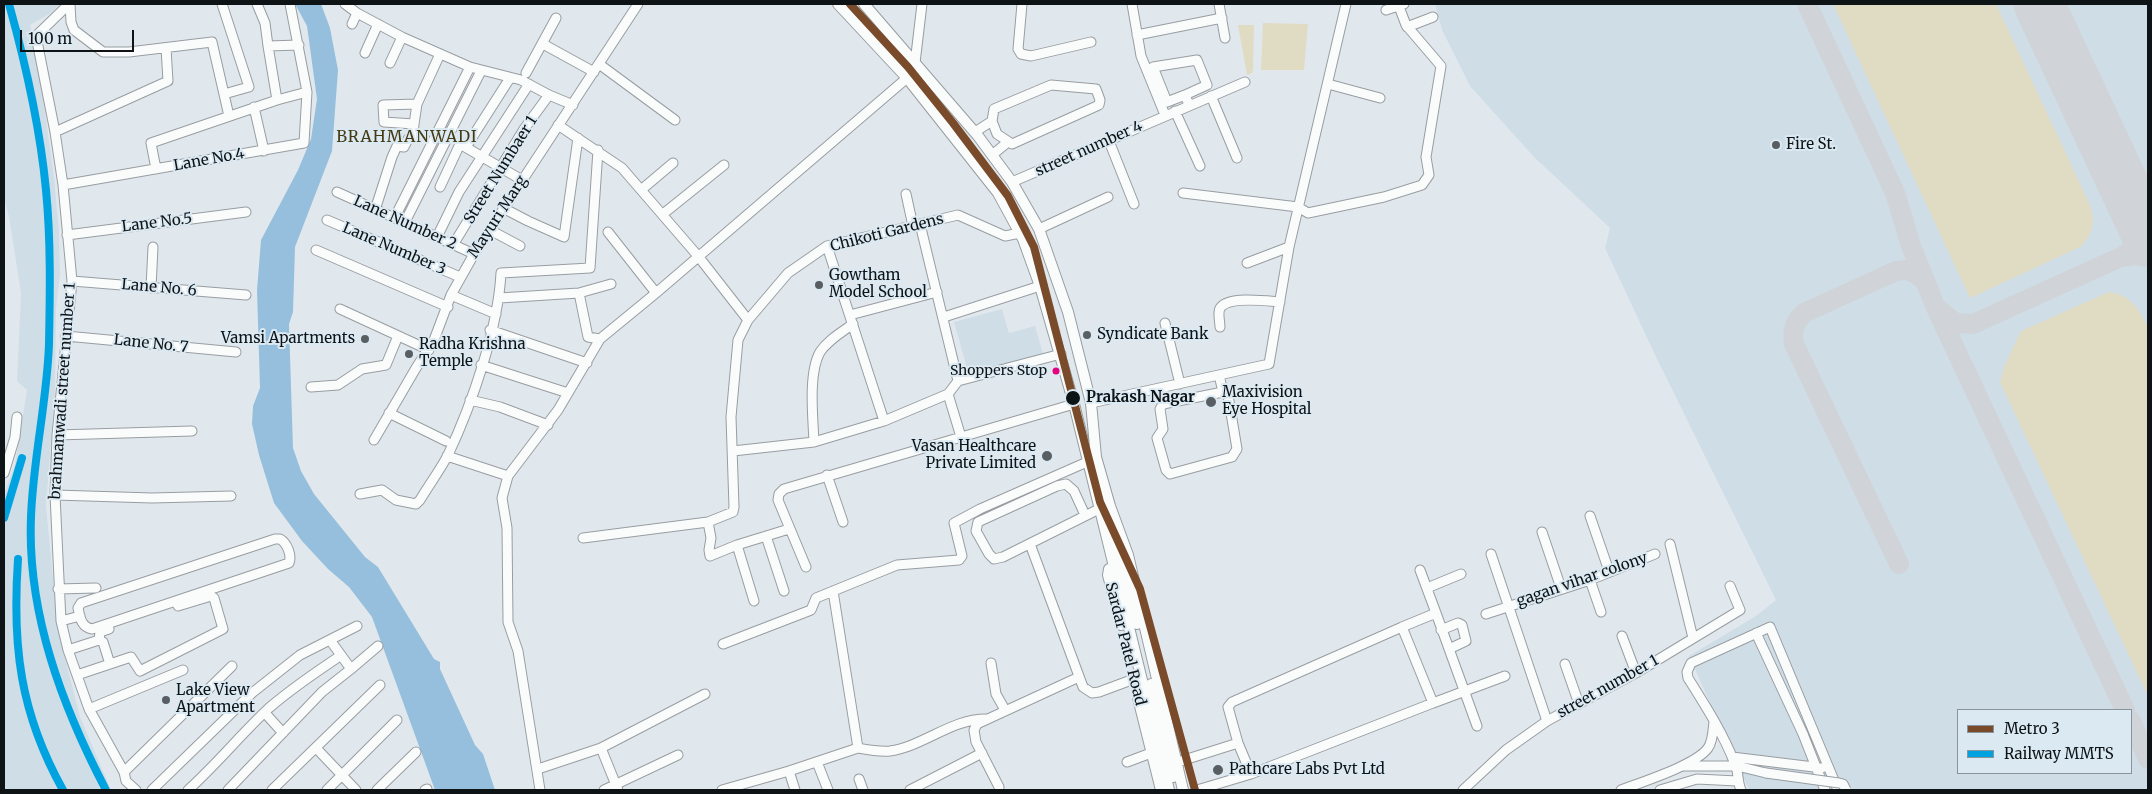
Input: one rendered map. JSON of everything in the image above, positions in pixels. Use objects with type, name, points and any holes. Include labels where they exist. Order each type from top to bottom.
[{"type":"main road","name":"Sardar Patel Road","points":[[838,4],[907,78],[998,193],[1020,233],[1040,286],[1074,404],[1111,558],[1108,575],[1161,790]]},
{"type":"main road","name":"Sardar Patel Road","points":[[864,4],[975,132],[1012,182],[1039,229],[1068,312],[1092,403],[1096,457],[1110,506],[1119,526],[1128,555],[1182,790]]},
{"type":"main road","points":[[1110,506],[1118,568],[1168,790]]},
{"type":"main road","points":[[1111,558],[1118,568],[1176,790]]},
{"type":"street","points":[[69,4],[74,30],[103,52],[129,52],[212,42],[229,116]]},
{"type":"street","name":"brahmanwadi street number 1","points":[[69,4],[36,36],[55,132],[63,185],[72,281],[57,435],[54,495],[58,589],[61,621],[68,650],[89,709],[124,772],[126,782],[136,790]]},
{"type":"street","points":[[222,4],[249,87],[224,94]]},
{"type":"street","points":[[257,4],[265,23],[276,100]]},
{"type":"street","points":[[156,168],[151,143],[254,107],[307,92],[290,4]]},
{"type":"street","points":[[345,4],[357,13],[402,37],[440,54],[481,71],[521,80],[549,95],[573,104]]},
{"type":"street","name":"Mayuri Marg","points":[[374,440],[429,350],[460,277],[503,208],[638,4]]},
{"type":"street","points":[[915,63],[922,4]]},
{"type":"street","points":[[1022,4],[1018,49],[1021,54],[1030,56],[1091,42]]},
{"type":"street","points":[[1132,4],[1144,64],[1165,115]]},
{"type":"street","points":[[1219,4],[1225,38]]},
{"type":"street","points":[[1092,403],[1268,364],[1289,247],[1346,4]]},
{"type":"street","points":[[1183,193],[1298,208],[1308,213],[1384,197],[1422,185],[1429,175],[1426,157],[1441,66],[1408,27],[1400,4],[1386,10]]},
{"type":"street","points":[[352,24],[357,13]]},
{"type":"street","points":[[1408,27],[1433,17]]},
{"type":"street","points":[[526,73],[556,18]]},
{"type":"street","points":[[1137,35],[1222,18]]},
{"type":"street","points":[[365,53],[378,24]]},
{"type":"street","points":[[390,63],[402,37]]},
{"type":"street","points":[[268,46],[299,44]]},
{"type":"street","points":[[543,44],[597,68],[675,120]]},
{"type":"street","points":[[55,132],[168,80],[166,48]]},
{"type":"street","points":[[375,210],[397,146],[404,147],[408,139],[413,138],[417,104],[440,54]]},
{"type":"street","points":[[1197,60],[1208,85],[1185,95],[1167,102],[1153,67],[1197,60]]},
{"type":"street","points":[[395,217],[470,67]]},
{"type":"street","points":[[405,222],[481,71]]},
{"type":"street","points":[[466,147],[510,78]]},
{"type":"street","points":[[540,790],[518,651],[508,622],[507,528],[502,498],[508,476],[548,425],[600,339],[907,78]]},
{"type":"street","name":"street number 4","points":[[1012,182],[1245,82]]},
{"type":"street","points":[[437,237],[459,192],[529,84]]},
{"type":"street","points":[[1328,84],[1380,98]]},
{"type":"street","points":[[1051,85],[1096,89],[1100,100],[1099,105],[1012,144],[997,134],[992,120],[994,108],[1051,85]]},
{"type":"street","name":"Lane No.4","points":[[63,185],[304,144],[307,92]]},
{"type":"street","name":"Street Numbaer 1","points":[[453,246],[524,129],[549,95]]},
{"type":"street","points":[[1185,95],[1189,105]]},
{"type":"street","points":[[1211,96],[1237,158]]},
{"type":"street","points":[[414,124],[384,122],[383,105],[417,104]]},
{"type":"street","points":[[254,107],[264,151]]},
{"type":"street","points":[[1175,111],[1200,166]]},
{"type":"street","points":[[975,132],[992,120]]},
{"type":"street","points":[[558,125],[598,150],[622,168],[698,256],[748,320]]},
{"type":"street","points":[[503,208],[528,222],[564,237],[578,138]]},
{"type":"street","points":[[1109,141],[1134,204]]},
{"type":"street","points":[[992,155],[1008,142]]},
{"type":"street","points":[[440,187],[460,144],[522,180]]},
{"type":"street","points":[[360,494],[382,490],[396,500],[416,504],[420,500],[447,456],[470,400],[496,314],[501,273],[590,268],[598,150]]},
{"type":"street","points":[[642,190],[673,163]]},
{"type":"street","points":[[663,214],[724,165]]},
{"type":"street","name":"Lane Number 2","points":[[337,192],[474,254]]},
{"type":"street","points":[[906,194],[944,317],[958,382]]},
{"type":"street","points":[[1039,229],[1108,198]]},
{"type":"street","name":"Lane No.5","points":[[67,235],[246,212]]},
{"type":"street","name":"Chikoti Gardens","points":[[708,522],[732,512],[733,451],[731,417],[738,340],[748,320],[788,273],[827,246],[958,215],[1005,236],[1020,233]]},
{"type":"street","name":"Lane Number 3","points":[[327,220],[460,277]]},
{"type":"street","points":[[490,230],[520,246]]},
{"type":"street","points":[[608,232],[656,293]]},
{"type":"street","points":[[827,246],[884,421]]},
{"type":"street","points":[[151,288],[153,247]]},
{"type":"street","points":[[1247,262],[1289,247]]},
{"type":"street","points":[[316,250],[448,307]]},
{"type":"street","name":"Lane No. 6","points":[[72,281],[246,295]]},
{"type":"street","points":[[499,298],[579,293],[611,284]]},
{"type":"street","points":[[944,317],[1040,286]]},
{"type":"street","points":[[850,315],[937,292]]},
{"type":"street","points":[[579,293],[588,338],[600,339]]},
{"type":"street","points":[[451,295],[496,314]]},
{"type":"street","points":[[1220,327],[1219,310],[1223,306],[1244,299],[1280,302]]},
{"type":"street","points":[[340,309],[429,350]]},
{"type":"street","points":[[1165,323],[1180,384]]},
{"type":"street","points":[[814,442],[813,413],[816,363],[820,351],[831,340],[853,324]]},
{"type":"street","points":[[490,330],[587,363]]},
{"type":"street","name":"Lane No. 7","points":[[66,336],[236,352]]},
{"type":"street","points":[[311,387],[338,385],[362,369],[386,365],[398,336]]},
{"type":"street","points":[[733,451],[814,442],[884,421],[948,394],[958,382],[1060,354]]},
{"type":"street","points":[[481,365],[568,393]]},
{"type":"street","points":[[1220,375],[1223,392]]},
{"type":"street","points":[[1160,388],[1163,404],[1160,409],[1163,430],[1157,438],[1166,470],[1170,474],[1232,457],[1237,448],[1228,395],[1223,392],[1163,404]]},
{"type":"street","points":[[948,394],[961,437]]},
{"type":"street","points":[[470,400],[500,407],[548,425]]},
{"type":"street","points":[[806,567],[778,500],[779,494],[784,489],[1074,404]]},
{"type":"street","points":[[389,413],[446,442]]},
{"type":"street","points":[[4,473],[15,437],[17,417]]},
{"type":"street","points":[[57,435],[192,430]]},
{"type":"street","points":[[447,456],[508,476]]},
{"type":"street","points":[[723,644],[811,610],[816,598],[897,565],[959,560],[962,552],[954,523],[980,509],[1087,462]]},
{"type":"street","points":[[827,475],[844,522]]},
{"type":"street","points":[[1085,515],[1074,491],[1066,484],[1057,486],[978,522],[976,531],[989,554],[994,559],[1003,557],[1099,509]]},
{"type":"street","points":[[54,495],[143,498],[231,496]]},
{"type":"street","points":[[1590,516],[1609,571]]},
{"type":"street","points":[[583,538],[708,522],[712,538],[709,550],[710,556],[737,545],[789,529]]},
{"type":"street","points":[[1542,532],[1561,588]]},
{"type":"street","points":[[766,536],[784,591]]},
{"type":"street","points":[[276,539],[280,539],[286,544],[290,558],[289,563],[92,629],[84,626],[80,616],[78,608],[80,603],[276,539]]},
{"type":"street","points":[[1030,544],[1083,688],[1092,693],[1134,679]]},
{"type":"street","points":[[1670,544],[1693,638]]},
{"type":"street","points":[[737,545],[754,601]]},
{"type":"street","points":[[1491,554],[1547,721]]},
{"type":"street","name":"gagan vihar colony","points":[[1486,614],[1508,605],[1590,580],[1655,554]]},
{"type":"street","points":[[1420,570],[1477,726]]},
{"type":"street","points":[[1427,588],[1461,574]]},
{"type":"street","points":[[1590,580],[1601,612]]},
{"type":"street","name":"street number 1","points":[[1463,790],[1506,750],[1547,721],[1636,673],[1740,610],[1730,586]]},
{"type":"street","points":[[58,589],[96,588]]},
{"type":"street","points":[[832,591],[858,748]]},
{"type":"street","points":[[77,675],[132,657],[140,671],[221,631],[224,626],[214,598],[209,596],[100,632],[99,640],[102,642],[110,664]]},
{"type":"street","points":[[1251,774],[1238,743],[1228,707],[1232,702],[1436,613]]},
{"type":"street","points":[[61,621],[80,616]]},
{"type":"street","points":[[1441,630],[1458,623],[1462,625],[1466,641],[1448,648]]},
{"type":"street","points":[[152,790],[252,693],[300,655],[357,626]]},
{"type":"street","points":[[1741,790],[1737,781],[1734,762],[1714,721],[1688,678],[1688,666],[1770,627],[1838,790]]},
{"type":"street","points":[[1402,628],[1433,703]]},
{"type":"street","points":[[1756,633],[1817,768]]},
{"type":"street","points":[[1622,636],[1636,673]]},
{"type":"street","points":[[68,650],[99,640]]},
{"type":"street","points":[[330,640],[351,669]]},
{"type":"street","points":[[228,790],[322,692],[378,646]]},
{"type":"street","points":[[188,790],[224,757],[265,713],[294,688],[340,656]]},
{"type":"street","points":[[991,663],[996,694],[1005,710]]},
{"type":"street","points":[[1565,664],[1579,704]]},
{"type":"street","points":[[124,772],[232,666]]},
{"type":"street","points":[[89,709],[182,670]]},
{"type":"street","points":[[1197,790],[1251,774],[1505,676]]},
{"type":"street","points":[[1000,787],[976,742],[974,730],[977,724],[1080,677]]},
{"type":"street","points":[[272,790],[380,685]]},
{"type":"street","points":[[538,769],[601,748],[705,694]]},
{"type":"street","points":[[265,713],[283,733]]},
{"type":"street","points":[[722,790],[736,788],[858,748],[888,751],[904,748],[960,723],[975,719],[986,720]]},
{"type":"street","points":[[327,790],[397,720]]},
{"type":"street","points":[[1621,790],[1681,766],[1703,753],[1709,747],[1714,721]]},
{"type":"street","points":[[1181,761],[1238,743]]},
{"type":"street","points":[[316,748],[356,790]]},
{"type":"street","points":[[601,748],[617,788]]},
{"type":"street","points":[[377,790],[416,752]]},
{"type":"street","points":[[1127,762],[1151,753]]},
{"type":"street","points":[[910,790],[982,754]]},
{"type":"street","points":[[604,790],[617,788],[678,755]]},
{"type":"street","points":[[817,762],[828,790]]},
{"type":"street","points":[[1734,762],[1766,773],[1839,783],[1846,790]]},
{"type":"street","points":[[1681,766],[1734,762],[1823,768],[1827,774],[1828,788],[1826,790]]},
{"type":"street","points":[[789,771],[795,790]]},
{"type":"street","points":[[1668,771],[1673,785]]},
{"type":"street","points":[[859,778],[863,790]]},
{"type":"street","points":[[1660,790],[1697,778],[1737,781]]},
{"type":"shaded area","points":[[4,4],[60,4],[51,13],[30,25],[38,61],[54,177],[59,232],[60,274],[56,309],[55,391],[46,506],[58,630],[80,717],[111,790],[4,790],[4,495],[15,464],[27,390],[17,381],[21,293],[9,217],[4,198]]},
{"type":"shaded area","points":[[1435,4],[2148,4],[2148,790],[1749,790],[1689,656],[1756,616],[1776,600],[1657,359],[1605,248],[1610,228],[1534,157],[1470,86],[1442,30]]},
{"type":"shaded area","points":[[1833,4],[1996,4],[2090,205],[2093,222],[2091,233],[2085,242],[2080,247],[1970,298]]},
{"type":"shaded area","points":[[1263,23],[1308,24],[1304,70],[1261,70]]},
{"type":"shaded area","points":[[1238,25],[1254,25],[1253,69],[1252,73],[1247,75]]},
{"type":"shaded area","points":[[2109,292],[2123,296],[2133,304],[2138,309],[2148,328],[2148,696],[2000,382],[2004,367],[2021,331]]},
{"type":"shaded area","points":[[1002,309],[1009,333],[1035,326],[1043,354],[969,375],[954,322]]},
{"type":"water","points":[[295,4],[321,4],[330,28],[338,70],[332,151],[295,247],[293,312],[289,324],[293,448],[301,471],[314,494],[365,557],[378,567],[434,659],[440,662],[440,669],[475,745],[483,754],[495,790],[435,790],[372,617],[349,587],[328,569],[302,541],[274,503],[259,455],[252,424],[253,406],[260,388],[257,290],[261,240],[298,170],[311,139],[317,99],[307,26]]},
{"type":"taxiway","points":[[1807,4],[1895,193],[1911,246],[1936,308],[2125,709]]},
{"type":"taxiway","points":[[2122,257],[2135,245],[2140,229],[2139,217]]},
{"type":"taxiway","points":[[1938,309],[1955,323],[1973,324],[2121,257],[2134,255],[2148,257]]},
{"type":"taxiway","points":[[1899,564],[1794,344],[1793,335],[1796,323],[1804,313],[1896,271],[1906,270],[1914,273],[1922,278],[1926,284]]},
{"type":"taxiway","points":[[2132,723],[2148,759]]},
{"type":"runway","points":[[2039,4],[2148,237]]},
{"type":"metro line","name":"3","points":[[850,4],[908,67],[953,123],[1008,196],[1034,247],[1100,502],[1140,589],[1195,790]]},
{"type":"rail line","name":"MMTS","points":[[9,4],[27,73],[36,120],[46,190],[49,228],[48,366],[34,474],[31,517],[31,553],[35,588],[41,623],[62,692],[75,725],[106,790]]},
{"type":"rail line","name":"MMTS","points":[[4,518],[22,458]]},
{"type":"rail line","name":"MMTS","points":[[18,559],[16,621],[22,678],[37,734],[48,762],[63,790]]},
{"type":"place","name":"Fire St.","points":[[1776,145]]},
{"type":"place","name":"Gowtham Model School","points":[[819,285]]},
{"type":"place","name":"Syndicate Bank","points":[[1087,335]]},
{"type":"place","name":"Vamsi Apartments","points":[[365,339]]},
{"type":"place","name":"Radha Krishna Temple","points":[[409,354]]},
{"type":"place","name":"Shoppers Stop","points":[[1056,371]]},
{"type":"place","name":"Prakash Nagar","points":[[1073,398]]},
{"type":"place","name":"Maxivision Eye Hospital","points":[[1211,402]]},
{"type":"place","name":"Vasan Healthcare Private Limited","points":[[1047,456]]},
{"type":"place","name":"Lake View Apartment","points":[[166,700]]},
{"type":"place","name":"Pathcare Labs Pvt Ltd","points":[[1218,770]]},
{"type":"district","name":"BRAHMANWADI","points":[[407,137]]}]
